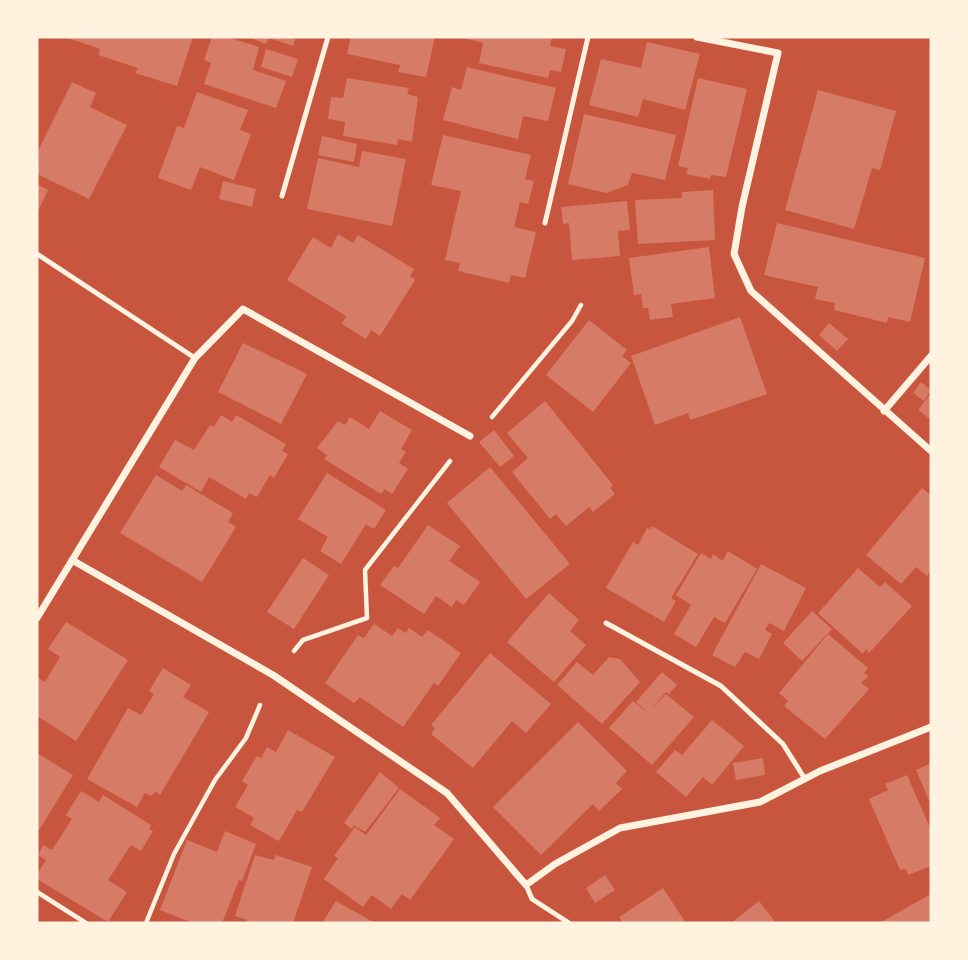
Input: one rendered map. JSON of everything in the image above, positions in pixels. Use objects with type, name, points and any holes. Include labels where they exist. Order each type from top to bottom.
[{"type":"street","points":[[697,37],[778,53],[742,207],[734,254],[751,291],[931,451]]},
{"type":"street","points":[[37,618],[195,358],[243,309],[470,436]]},
{"type":"street","points":[[884,411],[931,356]]},
{"type":"street","points":[[72,560],[273,675],[447,793],[526,885],[555,864],[620,828],[760,802],[805,779],[931,727]]},
{"type":"lane","points":[[282,196],[328,37]]},
{"type":"lane","points":[[545,223],[588,37]]},
{"type":"lane","points":[[37,254],[195,358]]},
{"type":"lane","points":[[606,623],[721,686],[783,744],[805,779]]},
{"type":"lane","points":[[526,885],[532,899],[569,923]]},
{"type":"path","points":[[146,923],[174,854],[215,780],[246,738],[273,675],[303,640],[367,618],[365,570],[470,436],[489,421],[572,321],[581,305]]},
{"type":"path","points":[[37,892],[86,923]]},
{"type":"building","points":[[65,37],[193,37],[177,86],[135,73],[138,68],[98,55],[100,49]]},
{"type":"building","points":[[212,37],[227,37],[259,47],[253,70],[286,81],[276,108],[204,84],[211,63],[204,60]]},
{"type":"building","points":[[248,37],[296,37],[293,46],[269,38],[266,44]]},
{"type":"building","points":[[351,37],[435,37],[426,77],[398,72],[400,65],[347,54]]},
{"type":"building","points":[[460,37],[552,37],[550,46],[566,49],[561,72],[550,70],[548,78],[479,63],[483,43]]},
{"type":"building","points":[[647,42],[700,54],[685,110],[643,99],[638,117],[589,105],[601,59],[641,68]]},
{"type":"building","points":[[266,49],[298,59],[292,77],[261,67]]},
{"type":"building","points":[[467,67],[556,88],[548,121],[523,116],[518,139],[443,120],[452,87],[461,90]]},
{"type":"building","points":[[347,78],[409,88],[407,94],[418,97],[412,142],[398,139],[397,145],[343,136],[345,122],[328,119],[331,97],[343,98]]},
{"type":"building","points":[[698,78],[747,89],[726,177],[711,175],[710,179],[686,174],[688,168],[678,166]]},
{"type":"building","points":[[72,82],[96,93],[90,107],[127,125],[89,199],[37,174],[37,153]]},
{"type":"building","points":[[818,90],[896,111],[880,170],[872,168],[854,229],[785,210]]},
{"type":"building","points":[[197,92],[248,110],[240,130],[251,134],[234,180],[200,167],[191,190],[158,178],[177,126],[184,128]]},
{"type":"building","points":[[584,114],[676,135],[665,180],[632,173],[628,185],[606,193],[568,184]]},
{"type":"building","points":[[443,135],[531,155],[525,179],[534,181],[528,204],[520,202],[514,227],[536,232],[525,278],[511,275],[509,283],[458,271],[460,263],[445,260],[461,191],[431,185]]},
{"type":"building","points":[[322,136],[357,144],[354,162],[318,155]]},
{"type":"building","points":[[362,151],[406,159],[392,226],[307,209],[318,158],[359,167]]},
{"type":"building","points":[[223,181],[256,189],[252,207],[219,199]]},
{"type":"building","points":[[37,184],[48,190],[37,213]]},
{"type":"building","points":[[713,190],[715,240],[638,244],[635,200],[682,198],[682,192]]},
{"type":"building","points":[[627,201],[630,230],[618,231],[620,256],[572,260],[569,223],[563,224],[561,207]]},
{"type":"building","points":[[777,223],[925,258],[910,322],[888,317],[887,323],[834,310],[835,303],[815,299],[818,287],[764,275]]},
{"type":"building","points":[[338,234],[353,243],[358,235],[414,269],[410,276],[415,280],[380,336],[371,330],[366,339],[342,324],[346,316],[287,280],[313,237],[331,248]]},
{"type":"building","points":[[709,247],[715,298],[671,304],[673,317],[650,320],[648,308],[643,308],[641,294],[634,295],[629,258]]},
{"type":"building","points":[[740,317],[767,394],[690,420],[688,413],[655,425],[631,356]]},
{"type":"building","points":[[589,320],[627,350],[622,356],[631,363],[593,412],[546,375]]},
{"type":"building","points":[[829,323],[848,339],[837,351],[819,335]]},
{"type":"building","points":[[243,343],[307,374],[281,424],[218,392]]},
{"type":"building","points":[[921,382],[931,390],[924,401],[913,393]]},
{"type":"building","points":[[931,393],[931,420],[918,410]]},
{"type":"building","points":[[545,401],[613,485],[610,488],[615,494],[593,512],[589,507],[566,526],[556,514],[550,519],[512,472],[528,458],[507,433]]},
{"type":"building","points":[[380,411],[412,430],[401,449],[406,452],[399,463],[408,469],[392,494],[385,489],[381,494],[324,459],[327,455],[317,448],[338,421],[345,425],[350,417],[369,429]]},
{"type":"building","points":[[221,415],[232,422],[236,415],[286,444],[282,451],[288,454],[274,478],[270,475],[257,497],[249,493],[246,499],[209,477],[201,492],[159,467],[175,440],[194,450],[210,425],[214,427]]},
{"type":"building","points":[[494,430],[514,456],[500,467],[479,442]]},
{"type":"building","points":[[490,467],[570,564],[526,599],[447,503]]},
{"type":"building","points":[[327,473],[386,510],[374,529],[366,524],[341,564],[320,551],[328,537],[298,519]]},
{"type":"building","points":[[156,475],[182,491],[186,485],[233,513],[228,522],[236,527],[202,582],[120,533]]},
{"type":"building","points":[[922,488],[931,495],[931,570],[927,576],[916,567],[901,584],[866,555]]},
{"type":"building","points":[[428,525],[460,546],[449,561],[480,582],[464,605],[456,600],[452,607],[436,596],[424,614],[380,585],[394,566],[398,568]]},
{"type":"building","points":[[652,526],[698,554],[671,598],[676,601],[664,622],[606,588],[633,542],[638,545],[647,528]]},
{"type":"building","points":[[728,551],[757,569],[725,623],[714,617],[696,647],[674,634],[691,605],[676,595],[701,553],[711,559],[713,554],[723,561]]},
{"type":"building","points":[[303,558],[329,575],[294,629],[267,612]]},
{"type":"building","points":[[761,564],[806,588],[784,631],[769,623],[765,630],[772,634],[759,659],[745,652],[735,667],[712,655]]},
{"type":"building","points":[[858,568],[880,587],[885,582],[912,606],[869,653],[866,649],[863,654],[818,613]]},
{"type":"building","points":[[549,593],[579,620],[570,631],[586,645],[554,682],[507,642]]},
{"type":"building","points":[[812,611],[832,629],[802,661],[783,643]]},
{"type":"building","points":[[66,622],[128,660],[76,741],[37,716],[37,677],[45,682],[60,657],[48,649]]},
{"type":"building","points":[[374,624],[392,636],[398,628],[406,633],[409,628],[422,637],[428,630],[461,653],[438,686],[434,683],[403,727],[360,697],[354,703],[325,683],[358,635],[364,638]]},
{"type":"building","points":[[828,634],[868,668],[864,673],[868,676],[861,683],[869,689],[825,739],[784,706],[788,701],[779,693]]},
{"type":"building","points":[[490,653],[551,704],[526,733],[512,721],[473,768],[431,734],[435,728],[431,725]]},
{"type":"building","points":[[609,657],[620,659],[640,682],[602,724],[557,685],[577,662],[593,675]]},
{"type":"building","points":[[163,668],[191,685],[183,697],[209,712],[160,795],[155,791],[152,796],[145,793],[137,807],[87,779],[128,708],[141,715],[154,694],[149,691]]},
{"type":"building","points":[[662,672],[677,685],[669,694],[666,692],[651,709],[666,694],[694,717],[652,765],[609,728],[633,701],[650,715],[636,702]]},
{"type":"building","points":[[712,720],[744,746],[712,785],[703,777],[686,797],[656,772],[675,750],[682,755]]},
{"type":"building","points":[[578,722],[627,771],[616,783],[622,789],[599,811],[593,804],[541,855],[493,807]]},
{"type":"building","points":[[288,730],[335,757],[302,812],[297,810],[279,841],[250,825],[254,818],[235,807],[248,785],[242,781],[257,756],[261,758],[267,747],[276,752]]},
{"type":"building","points":[[37,753],[73,775],[39,830],[37,829]]},
{"type":"building","points":[[763,758],[765,775],[736,780],[733,763]]},
{"type":"building","points":[[931,763],[931,805],[916,770]]},
{"type":"building","points":[[380,772],[399,788],[365,832],[354,825],[352,829],[344,823]]},
{"type":"building","points":[[907,775],[931,830],[931,866],[908,875],[906,869],[900,870],[869,799],[888,790],[885,784]]},
{"type":"building","points":[[400,789],[440,818],[434,825],[454,839],[410,900],[402,894],[391,909],[372,895],[363,907],[324,879],[338,858],[334,856],[355,827],[366,835]]},
{"type":"building","points":[[81,791],[99,802],[103,795],[151,825],[149,829],[153,831],[141,851],[131,845],[108,880],[127,892],[108,922],[37,879],[37,874],[46,860],[38,855],[43,845],[52,850],[72,819],[66,815]]},
{"type":"building","points":[[225,831],[256,844],[222,923],[193,923],[160,910],[187,840],[217,852]]},
{"type":"building","points":[[255,855],[274,860],[276,855],[312,867],[293,923],[246,923],[247,920],[235,916]]},
{"type":"building","points":[[605,875],[615,890],[595,903],[586,888]]},
{"type":"building","points":[[663,888],[686,923],[623,923],[619,917]]},
{"type":"building","points":[[931,894],[931,923],[879,923]]},
{"type":"building","points":[[336,901],[375,923],[322,923]]},
{"type":"building","points":[[759,901],[776,923],[731,923]]}]
